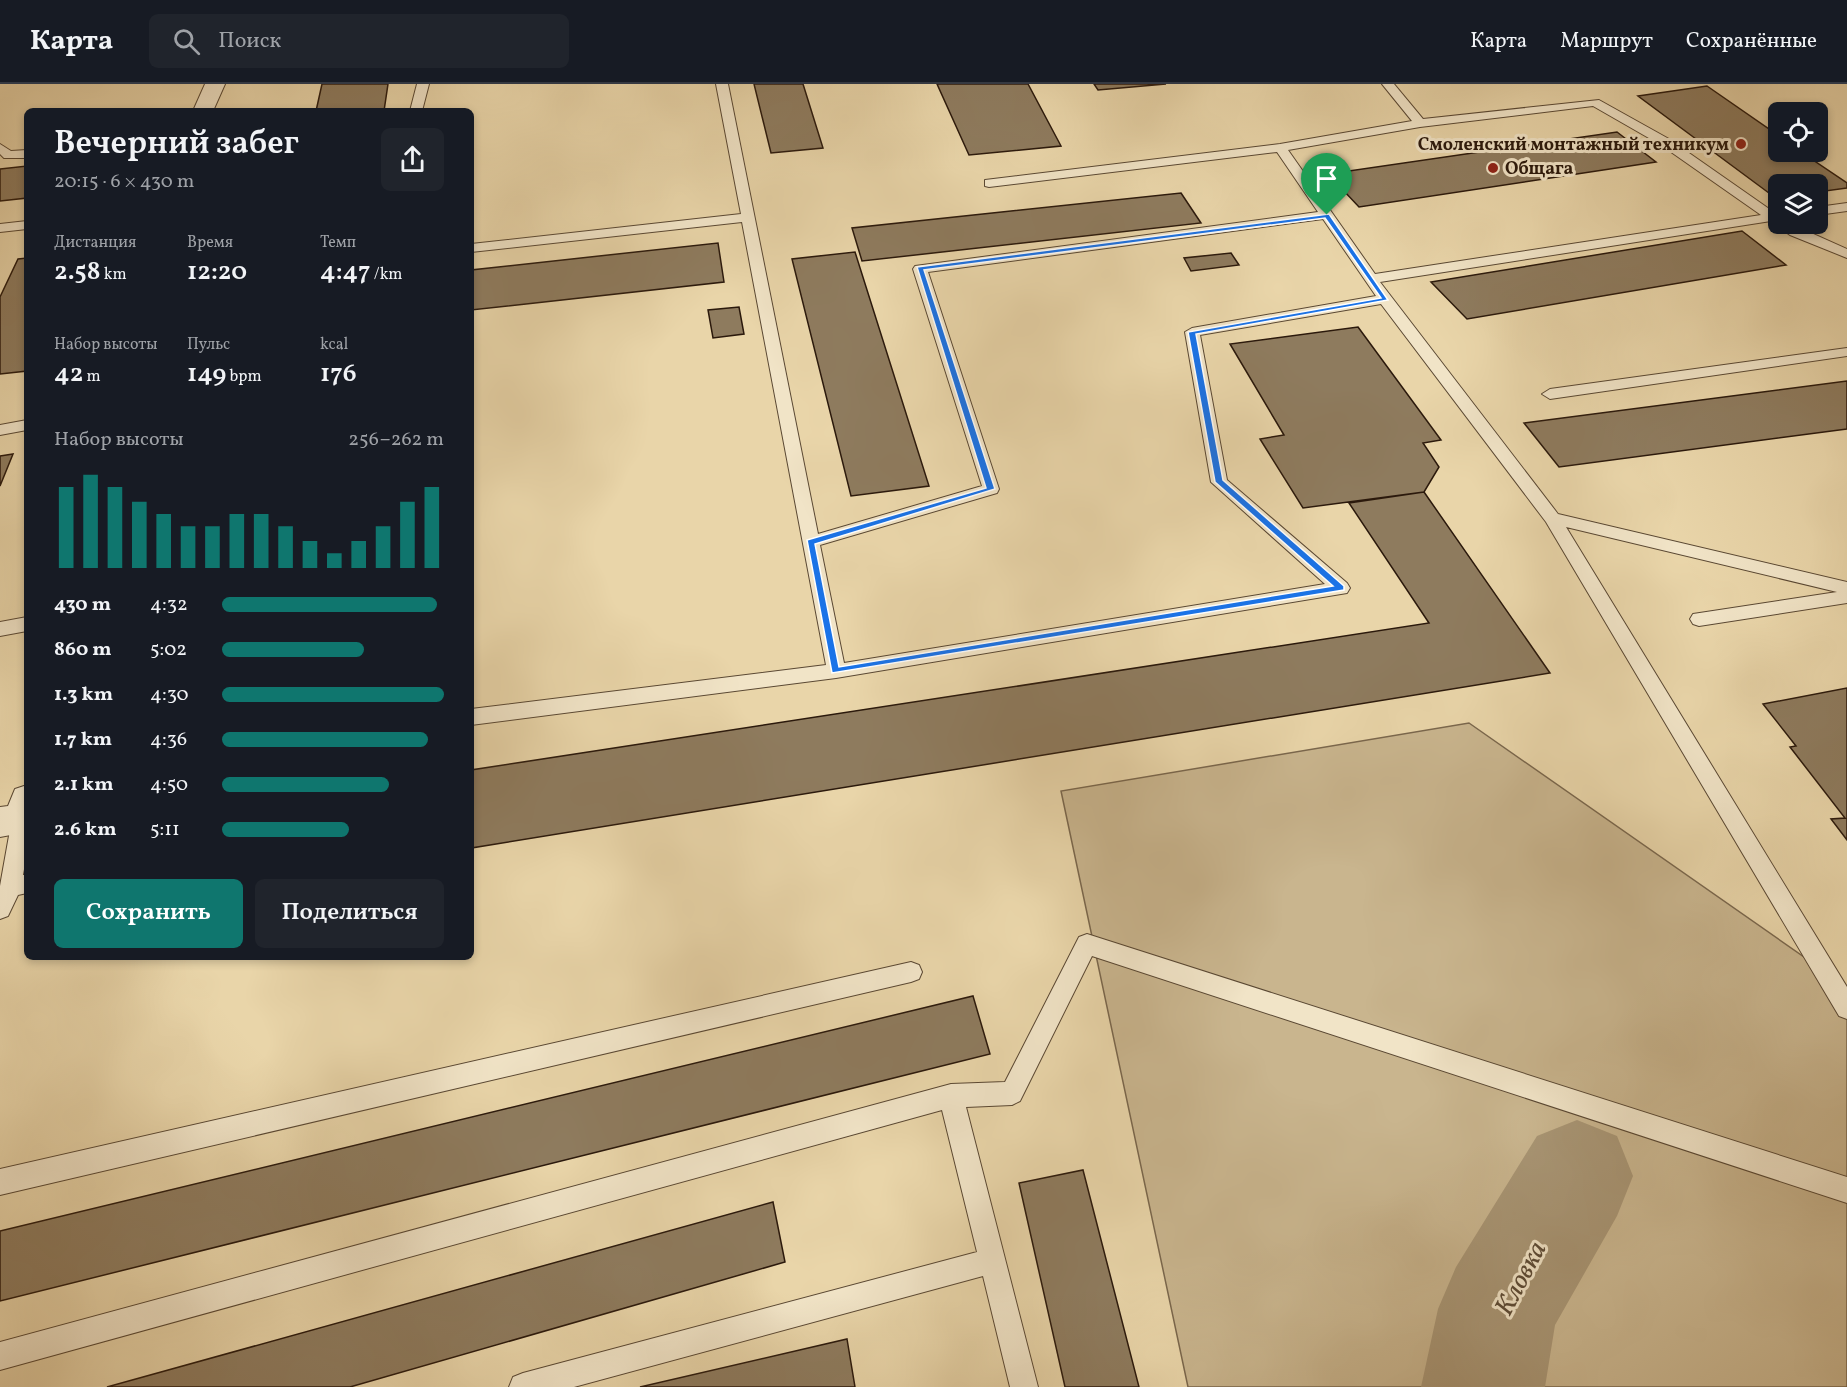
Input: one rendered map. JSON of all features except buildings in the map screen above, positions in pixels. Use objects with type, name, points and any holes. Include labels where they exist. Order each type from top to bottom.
[{"type":"street","points":[[204,108],[215,84]]},
{"type":"lane","points":[[417,108],[423,84]]},
{"type":"lane","points":[[722,84],[836,671]]},
{"type":"lane","points":[[1388,84],[1420,123]]},
{"type":"lane","points":[[989,183],[1280,148],[1420,123],[1595,102],[1665,142],[1768,212]]},
{"type":"lane","points":[[0,148],[8,155],[24,154]]},
{"type":"lane","points":[[1280,148],[1385,299],[1552,518],[1847,1008]]},
{"type":"lane","points":[[1828,210],[1847,207]]},
{"type":"lane","points":[[810,542],[991,489],[920,269],[1327,215]]},
{"type":"lane","points":[[474,248],[747,217]]},
{"type":"lane","points":[[1371,279],[1768,221]]},
{"type":"lane","points":[[0,228],[24,225]]},
{"type":"lane","points":[[1800,234],[1847,254]]},
{"type":"lane","points":[[474,717],[836,671],[1341,588],[1219,482],[1192,332],[1385,299]]},
{"type":"lane","points":[[1550,394],[1847,352]]},
{"type":"lane","points":[[0,430],[24,426]]},
{"type":"lane","points":[[1552,518],[1847,588]]},
{"type":"lane","points":[[1699,619],[1847,597]]},
{"type":"lane","points":[[0,629],[24,625]]},
{"type":"lane","points":[[0,909],[19,885],[16,813]]},
{"type":"lane","points":[[0,1356],[951,1096],[1012,1093],[1087,944],[1847,1190]]},
{"type":"lane","points":[[0,1182],[911,972]]},
{"type":"lane","points":[[951,1096],[1024,1387]]},
{"type":"lane","points":[[523,1387],[992,1261]]},
{"type":"shaded area","points":[[1469,723],[1847,987],[1847,1387],[1188,1387],[1061,791]]},
{"type":"waterway","name":"Кловка","points":[[1483,1387],[1498,1309],[1577,1176]]},
{"type":"place","name":"Смоленский монтажный техникум","points":[[1741,144]]},
{"type":"place","name":"Общага","points":[[1493,168]]},
{"type":"route","points":[[1327,215],[1385,299],[1192,332],[1219,482],[1341,588],[836,671],[810,542],[991,489],[920,269],[1327,215]]}]
